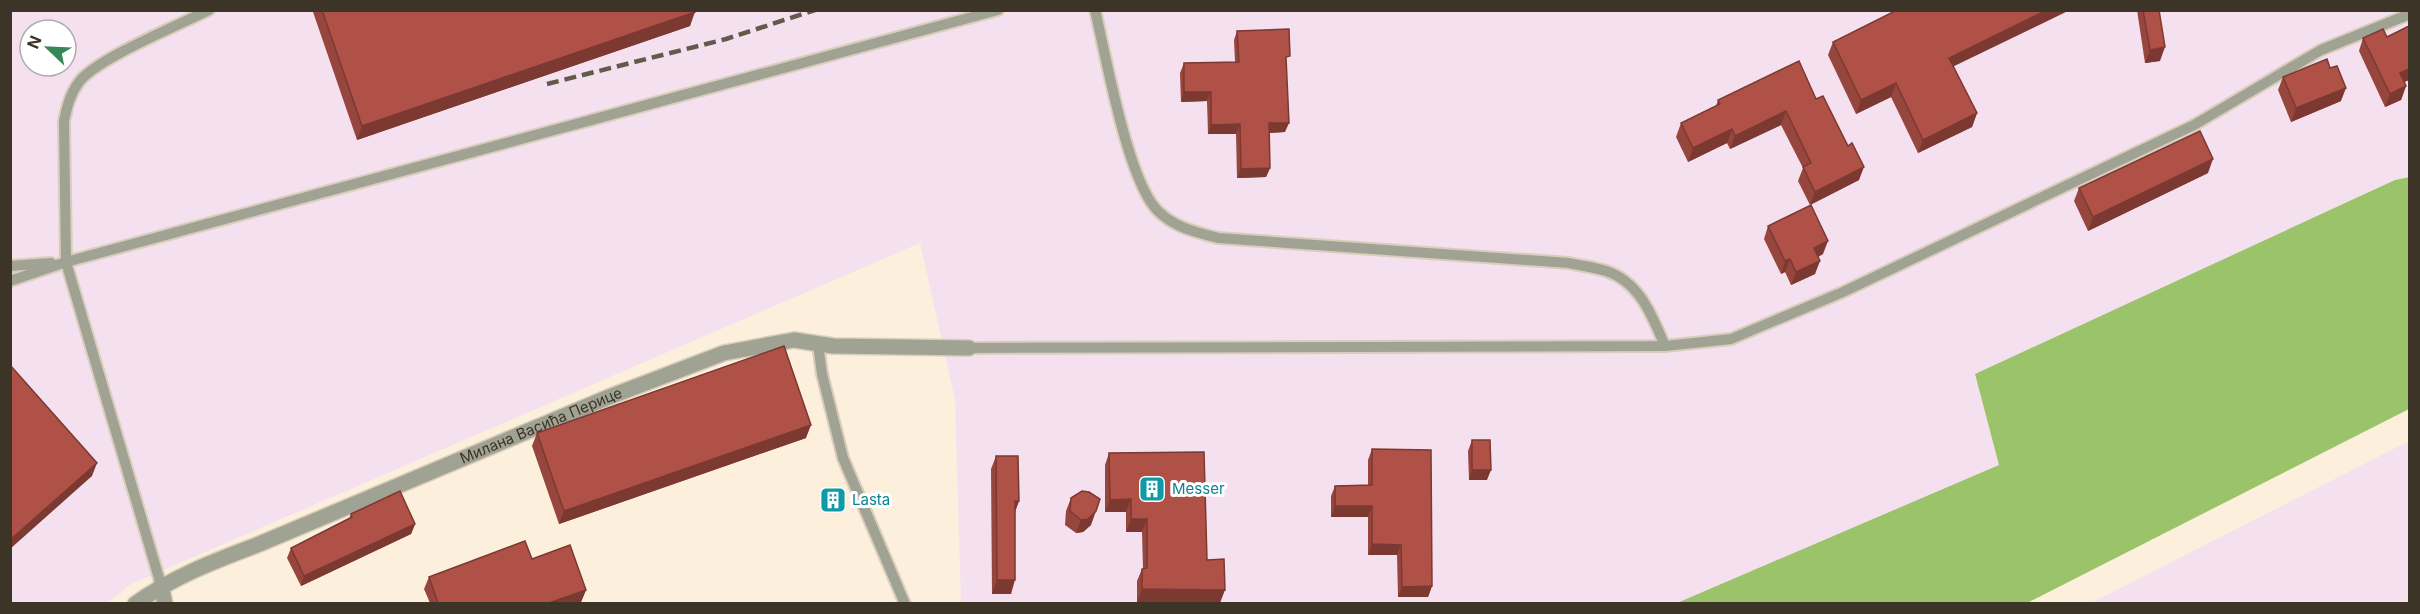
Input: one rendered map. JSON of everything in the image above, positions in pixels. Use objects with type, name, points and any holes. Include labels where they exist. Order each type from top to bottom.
[{"type":"street","name":"Милана Васића Перице","points":[[135,603],[161,585],[212,562],[609,397],[724,354],[794,340],[833,346],[969,348]]},
{"type":"street","points":[[161,585],[165,603]]},
{"type":"lane","points":[[161,585],[66,262],[64,121],[69,100],[80,81],[101,63],[209,10]]},
{"type":"lane","points":[[10,281],[66,262],[998,10]]},
{"type":"lane","points":[[1095,10],[1127,146],[1142,188],[1158,211],[1180,228],[1218,238],[1569,263],[1608,271],[1629,285],[1646,302],[1665,346]]},
{"type":"lane","points":[[969,348],[1665,346],[1731,339],[1843,292],[2194,125],[2321,50],[2409,14]]},
{"type":"lane","points":[[10,266],[66,262]]},
{"type":"lane","points":[[818,344],[822,374],[843,458],[906,603]]},
{"type":"shaded area","points":[[10,11],[2409,11],[2409,176],[2395,180],[1975,375],[1999,465],[1704,603],[961,603],[955,400],[920,243],[131,584],[107,603],[11,603]]},
{"type":"shaded area","points":[[2409,441],[2409,603],[2091,603]]},
{"type":"green space","points":[[2409,177],[2409,409],[2027,603],[1677,603],[1999,465],[1975,374],[2395,180]]},
{"type":"building","points":[[322,10],[694,10],[695,12],[362,126]]},
{"type":"building","points":[[1897,10],[2047,10],[1949,58],[1977,113],[1923,140],[1896,83],[1861,100],[1833,42]]},
{"type":"building","points":[[2143,10],[2159,10],[2165,47],[2150,50]]},
{"type":"building","points":[[2409,26],[2409,69],[2400,73],[2406,86],[2390,94],[2363,38],[2383,29],[2387,37]]},
{"type":"building","points":[[1289,29],[1290,56],[1286,57],[1289,123],[1269,123],[1270,168],[1241,169],[1240,124],[1211,125],[1211,92],[1184,92],[1184,63],[1239,62],[1237,31]]},
{"type":"building","points":[[2327,59],[2330,68],[2337,66],[2346,88],[2296,108],[2283,77]]},
{"type":"building","points":[[1799,61],[1816,99],[1823,96],[1848,146],[1852,143],[1864,167],[1815,192],[1803,167],[1811,163],[1786,111],[1735,136],[1732,129],[1693,148],[1681,123],[1720,104],[1718,100]]},
{"type":"building","points":[[2200,131],[2213,159],[2093,217],[2079,188]]},
{"type":"building","points":[[1811,205],[1828,241],[1814,248],[1820,261],[1796,272],[1790,259],[1785,261],[1768,226]]},
{"type":"building","points":[[784,346],[811,425],[564,511],[537,433]]},
{"type":"building","points":[[10,365],[97,463],[10,540]]},
{"type":"building","points":[[1472,440],[1490,440],[1491,470],[1472,470]]},
{"type":"building","points":[[1372,449],[1431,450],[1432,586],[1402,587],[1401,545],[1372,544],[1372,506],[1335,506],[1335,486],[1372,485]]},
{"type":"building","points":[[1204,452],[1207,560],[1224,559],[1225,590],[1142,589],[1142,569],[1147,568],[1147,519],[1131,519],[1131,499],[1110,500],[1109,453]]},
{"type":"building","points":[[996,456],[1018,456],[1019,501],[1015,501],[1015,580],[997,580]]},
{"type":"building","points":[[400,491],[415,524],[304,576],[291,548],[352,517],[351,514]]},
{"type":"building","points":[[1082,491],[1089,492],[1100,499],[1096,511],[1088,519],[1081,520],[1070,511],[1071,498]]},
{"type":"building","points":[[525,541],[532,559],[570,545],[586,590],[549,603],[438,603],[429,577]]},
{"type":"railway","points":[[547,84],[726,39],[815,10]]},
{"type":"place","name":"Messer","points":[[1152,489]]},
{"type":"place","name":"Lasta","points":[[833,500]]}]
